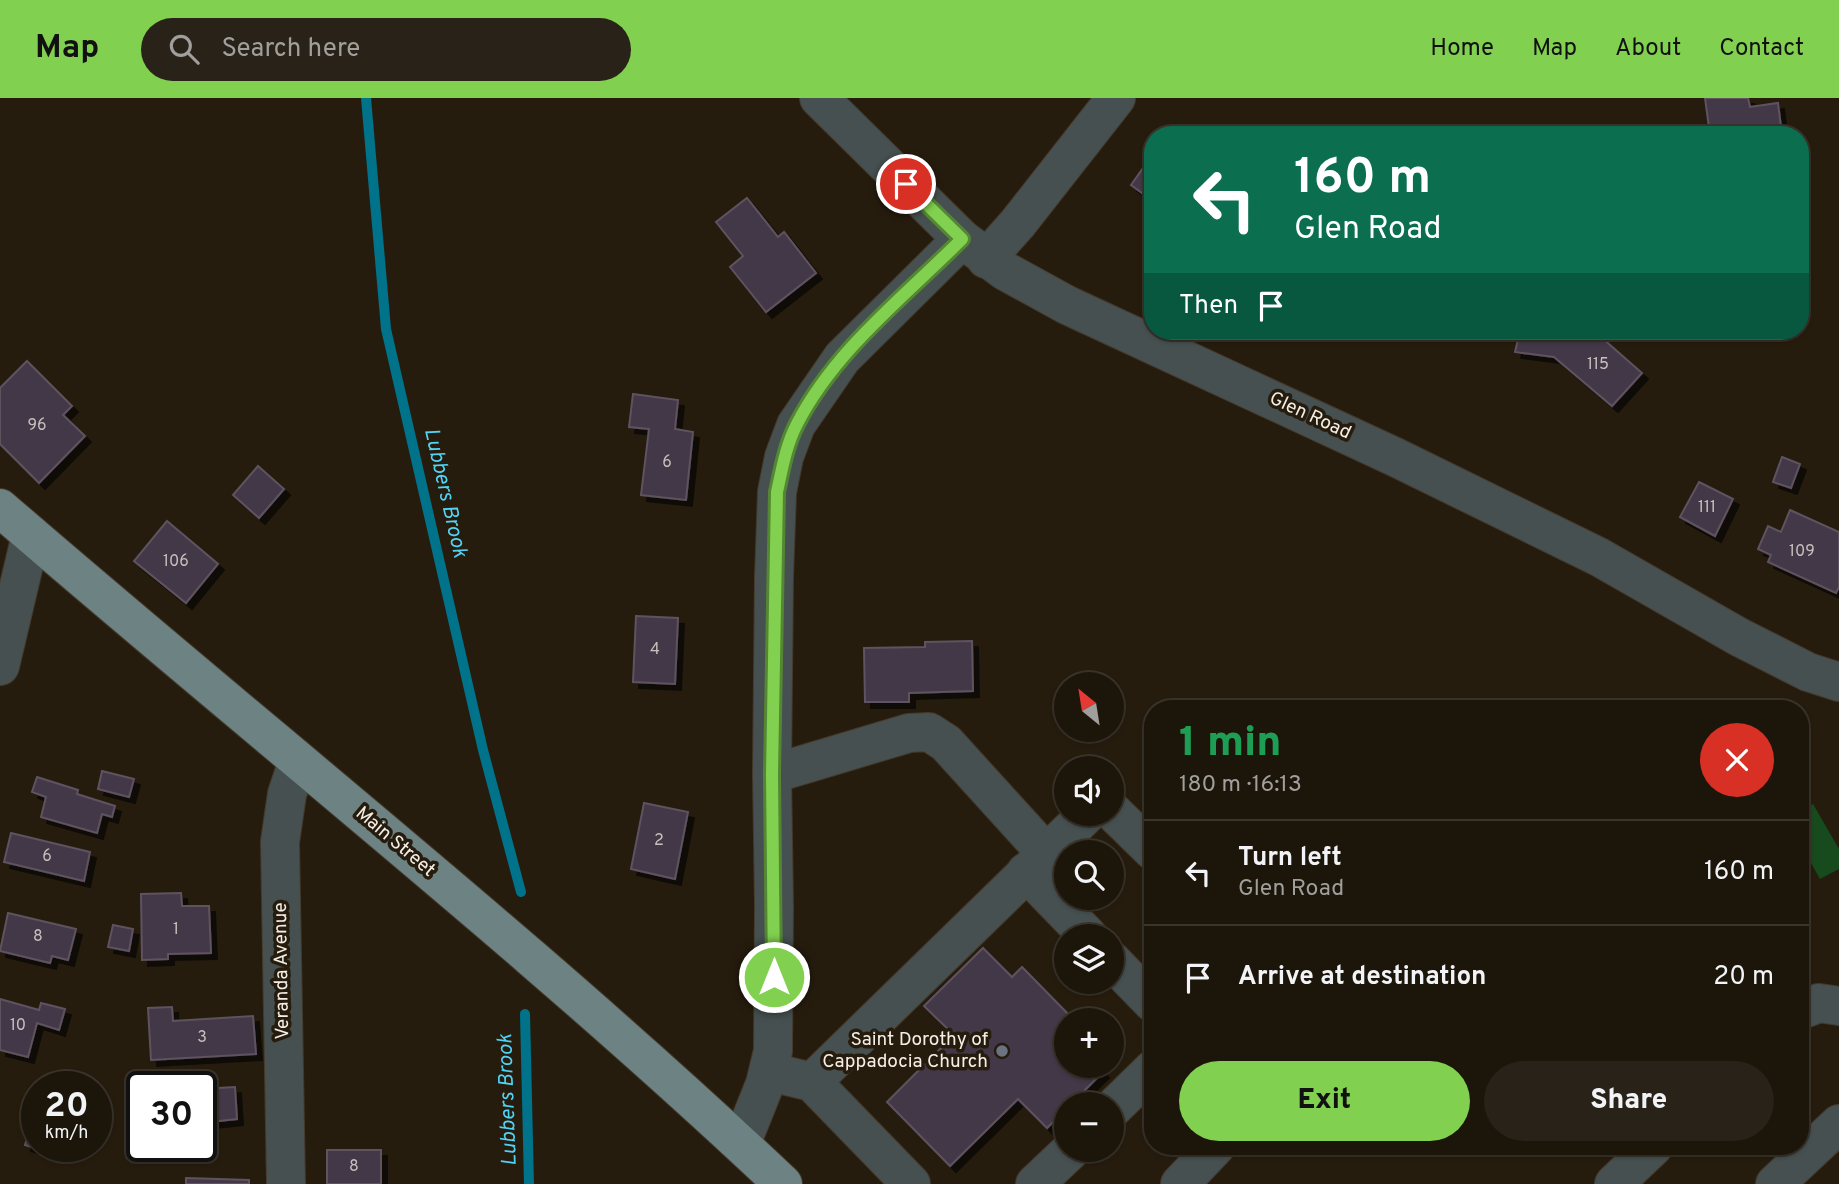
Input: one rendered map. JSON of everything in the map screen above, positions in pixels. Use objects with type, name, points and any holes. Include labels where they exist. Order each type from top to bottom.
[{"type":"main road","name":"Main Street","points":[[0,508],[503,932],[631,1043],[783,1184]]},
{"type":"street","name":"Glen Road","points":[[819,98],[974,249],[1005,271],[1067,305],[1395,457],[1599,557],[1739,637],[1808,672],[1839,682]]},
{"type":"street","points":[[741,1144],[768,1072],[773,1051],[772,774],[777,504],[784,457],[796,425],[842,358],[974,249],[1018,223],[1116,98]]},
{"type":"street","points":[[0,666],[31,535]]},
{"type":"street","points":[[772,774],[909,733],[929,732],[946,743],[1079,924]]},
{"type":"street","name":"Veranda Avenue","points":[[286,1184],[280,842],[287,794],[298,761]]},
{"type":"street","points":[[1124,823],[1144,842]]},
{"type":"street","points":[[812,1082],[1075,826]]},
{"type":"street","points":[[1124,973],[1144,994]]},
{"type":"street","points":[[1809,1007],[1819,1003],[1839,1006]]},
{"type":"street","points":[[768,1072],[812,1082],[911,1184]]},
{"type":"street","points":[[1124,1097],[1144,1078]]},
{"type":"street","points":[[1809,1152],[1839,1124]]},
{"type":"street","points":[[1180,1184],[1207,1155]]},
{"type":"street","points":[[1614,1184],[1645,1155]]},
{"type":"street","points":[[1775,1184],[1806,1155]]},
{"type":"street","points":[[1035,1184],[1058,1162]]},
{"type":"green space","points":[[1813,804],[1839,849],[1839,869],[1820,879],[1809,859],[1809,806]]},
{"type":"building","points":[[1705,98],[1748,98],[1750,107],[1778,103],[1781,126],[1709,126]]},
{"type":"building","points":[[1144,167],[1144,194],[1131,185]]},
{"type":"building","points":[[747,198],[778,237],[784,232],[816,273],[766,312],[730,267],[743,256],[716,222]]},
{"type":"building","points":[[1518,340],[1604,340],[1642,373],[1612,406],[1554,357],[1515,352]]},
{"type":"building","points":[[27,361],[72,406],[63,415],[85,436],[39,483],[0,444],[0,388]]},
{"type":"building","points":[[633,394],[678,400],[675,429],[693,432],[686,500],[641,495],[649,429],[629,427]]},
{"type":"building","points":[[1782,457],[1800,464],[1791,488],[1773,482]]},
{"type":"building","points":[[258,466],[284,489],[259,518],[233,495]]},
{"type":"building","points":[[1699,482],[1733,499],[1715,536],[1680,517]]},
{"type":"building","points":[[1790,510],[1839,532],[1839,587],[1836,593],[1768,562],[1771,555],[1758,549],[1768,526],[1781,532]]},
{"type":"building","points":[[167,521],[218,564],[186,603],[134,561]]},
{"type":"building","points":[[636,616],[678,618],[675,684],[633,682]]},
{"type":"building","points":[[972,641],[973,691],[909,693],[909,702],[865,702],[864,648],[925,647],[925,642]]},
{"type":"building","points":[[102,771],[134,779],[129,797],[98,789]]},
{"type":"building","points":[[37,777],[78,790],[77,794],[115,806],[112,817],[102,814],[97,833],[41,817],[46,797],[32,792]]},
{"type":"building","points":[[644,803],[688,812],[675,879],[631,869]]},
{"type":"building","points":[[11,833],[90,852],[84,881],[4,862]]},
{"type":"building","points":[[181,893],[182,906],[209,906],[211,953],[168,954],[168,959],[142,960],[141,894]]},
{"type":"building","points":[[8,913],[76,929],[68,960],[52,956],[50,963],[0,951]]},
{"type":"building","points":[[113,925],[133,929],[129,951],[108,947]]},
{"type":"building","name":"Saint Dorothy of Cappadocia Church","points":[[983,948],[1012,977],[1022,967],[1062,1008],[1054,1008],[1054,1078],[1097,1078],[1083,1092],[1054,1092],[1054,1121],[1047,1128],[1018,1099],[950,1166],[887,1102],[954,1035],[924,1006]]},
{"type":"building","points":[[0,999],[39,1010],[41,1003],[65,1009],[59,1030],[37,1023],[28,1057],[0,1050]]},
{"type":"building","points":[[172,1007],[173,1021],[253,1016],[256,1054],[151,1060],[148,1008]]},
{"type":"building","points":[[235,1087],[237,1119],[217,1121],[217,1088]]},
{"type":"building","points":[[327,1150],[381,1150],[381,1184],[327,1184]]},
{"type":"building","points":[[186,1178],[249,1180],[249,1184],[186,1184]]},
{"type":"waterway","name":"Lubbers Brook","points":[[366,98],[386,329],[483,750],[521,892]]},
{"type":"waterway","name":"Lubbers Brook","points":[[525,1014],[529,1184]]},
{"type":"place","name":"Saint Dorothy of Cappadocia Church","points":[[1002,1051]]},
{"type":"route","points":[[774,977],[772,774],[777,492],[784,457],[796,425],[811,400],[856,342],[962,239],[906,184]]}]
